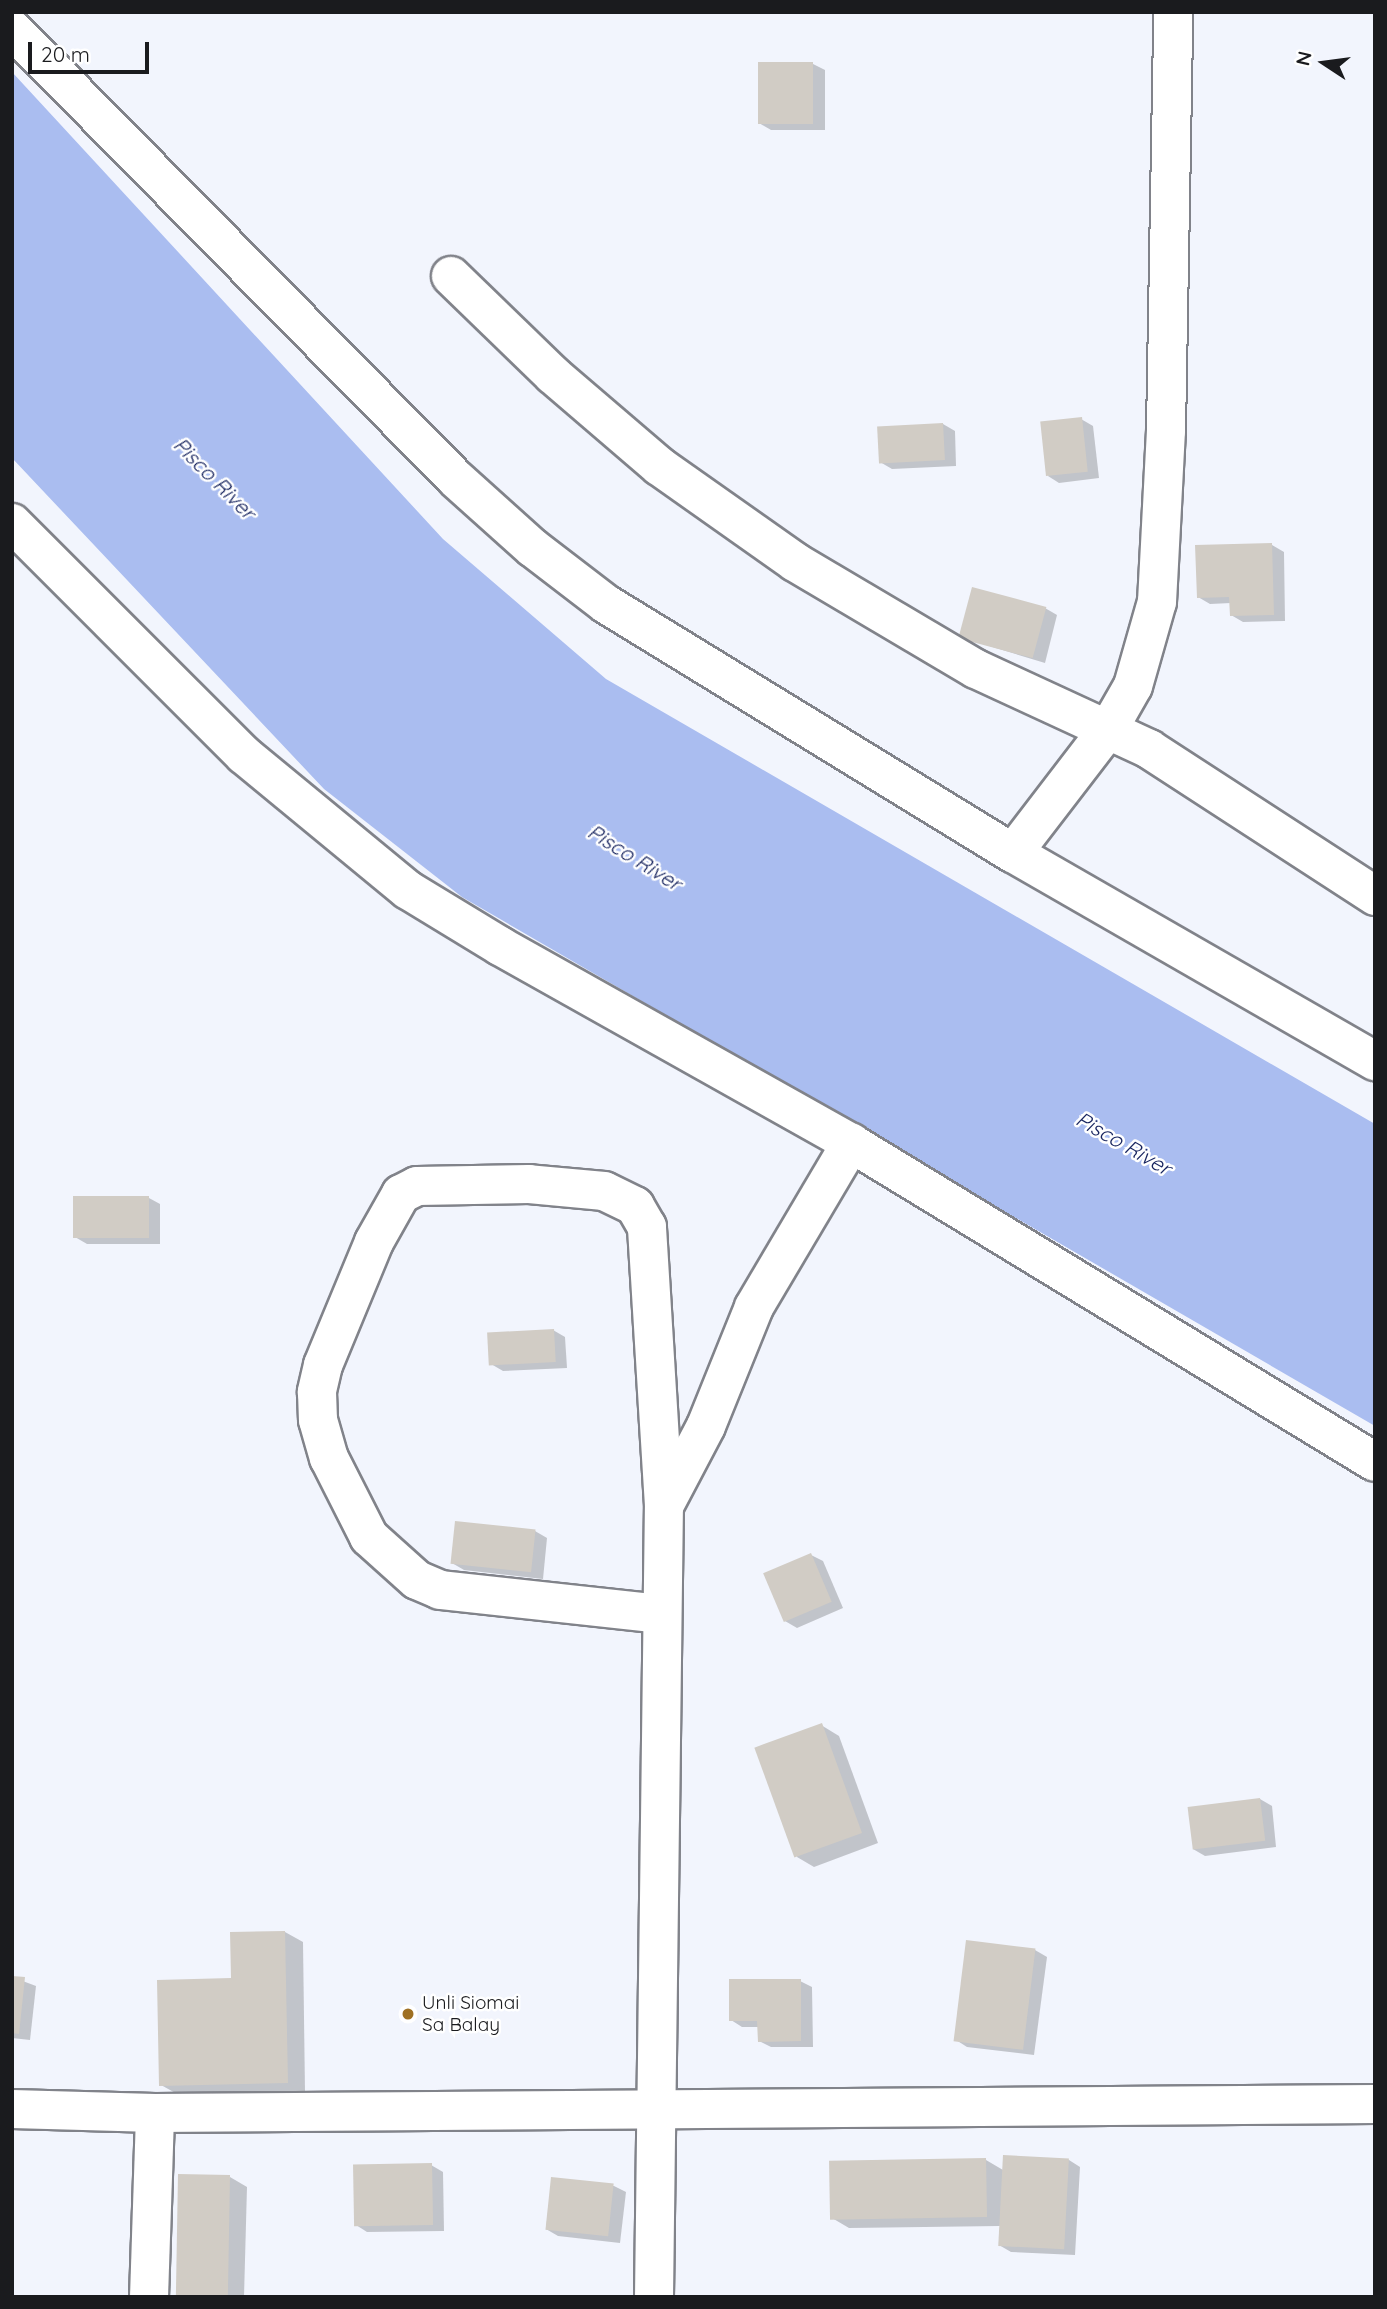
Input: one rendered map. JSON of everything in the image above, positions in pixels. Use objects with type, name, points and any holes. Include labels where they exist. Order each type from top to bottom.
[{"type":"street","points":[[1013,853],[1109,728],[1146,648],[1162,551],[1173,12]]},
{"type":"street","points":[[12,29],[456,479],[533,548],[607,604],[1013,853],[1375,1061]]},
{"type":"street","points":[[451,276],[553,375],[659,466],[795,562],[976,669],[1109,728],[1189,773],[1375,896]]},
{"type":"street","points":[[12,523],[244,755],[408,890],[500,946],[851,1143],[1375,1462]]},
{"type":"street","points":[[664,1506],[706,1426],[754,1307],[851,1143]]},
{"type":"street","points":[[654,2297],[664,1506],[647,1227],[635,1206],[604,1191],[529,1184],[417,1186],[401,1194],[374,1242],[323,1365],[317,1392],[318,1420],[329,1458],[369,1537],[416,1580],[440,1590],[662,1614]]},
{"type":"street","points":[[12,2109],[155,2113],[1375,2104]]},
{"type":"street","points":[[149,2297],[155,2113]]},
{"type":"shaded area","points":[[12,72],[443,539],[606,679],[1375,1124],[1375,1426],[462,897],[324,789],[12,458]]},
{"type":"building","points":[[758,62],[813,62],[813,124],[758,124]]},
{"type":"building","points":[[1082,417],[1088,472],[1046,476],[1040,421]]},
{"type":"building","points":[[943,423],[945,460],[879,463],[877,426]]},
{"type":"building","points":[[1272,543],[1274,615],[1230,616],[1229,597],[1197,598],[1195,545]]},
{"type":"building","points":[[972,587],[1046,607],[1033,658],[958,638]]},
{"type":"building","points":[[73,1196],[149,1196],[149,1238],[73,1238]]},
{"type":"building","points":[[554,1329],[556,1362],[489,1365],[487,1333]]},
{"type":"building","points":[[455,1521],[536,1529],[531,1572],[451,1564]]},
{"type":"building","points":[[811,1553],[832,1602],[784,1622],[763,1573]]},
{"type":"building","points":[[822,1723],[862,1833],[794,1858],[754,1748]]},
{"type":"building","points":[[1260,1798],[1265,1841],[1193,1850],[1188,1807]]},
{"type":"building","points":[[285,1931],[288,2083],[159,2086],[157,1980],[231,1978],[230,1932]]},
{"type":"building","points":[[966,1940],[1035,1949],[1023,2050],[954,2041]]},
{"type":"building","points":[[12,1976],[25,1977],[19,2034],[12,2033]]},
{"type":"building","points":[[729,1979],[801,1979],[801,2041],[758,2042],[757,2021],[729,2021]]},
{"type":"building","points":[[1003,2155],[1069,2158],[1064,2249],[998,2246]]},
{"type":"building","points":[[986,2158],[987,2217],[830,2220],[829,2161]]},
{"type":"building","points":[[432,2163],[433,2225],[354,2226],[353,2164]]},
{"type":"building","points":[[178,2174],[230,2175],[228,2297],[176,2297]]},
{"type":"building","points":[[551,2177],[614,2184],[608,2236],[545,2230]]},
{"type":"place","name":"Unli Siomai Sa Balay","points":[[408,2014]]},
{"type":"water label","name":"Pisco River","points":[[215,478]]},
{"type":"water label","name":"Pisco River","points":[[635,857]]},
{"type":"water label","name":"Pisco River","points":[[1124,1143]]}]
